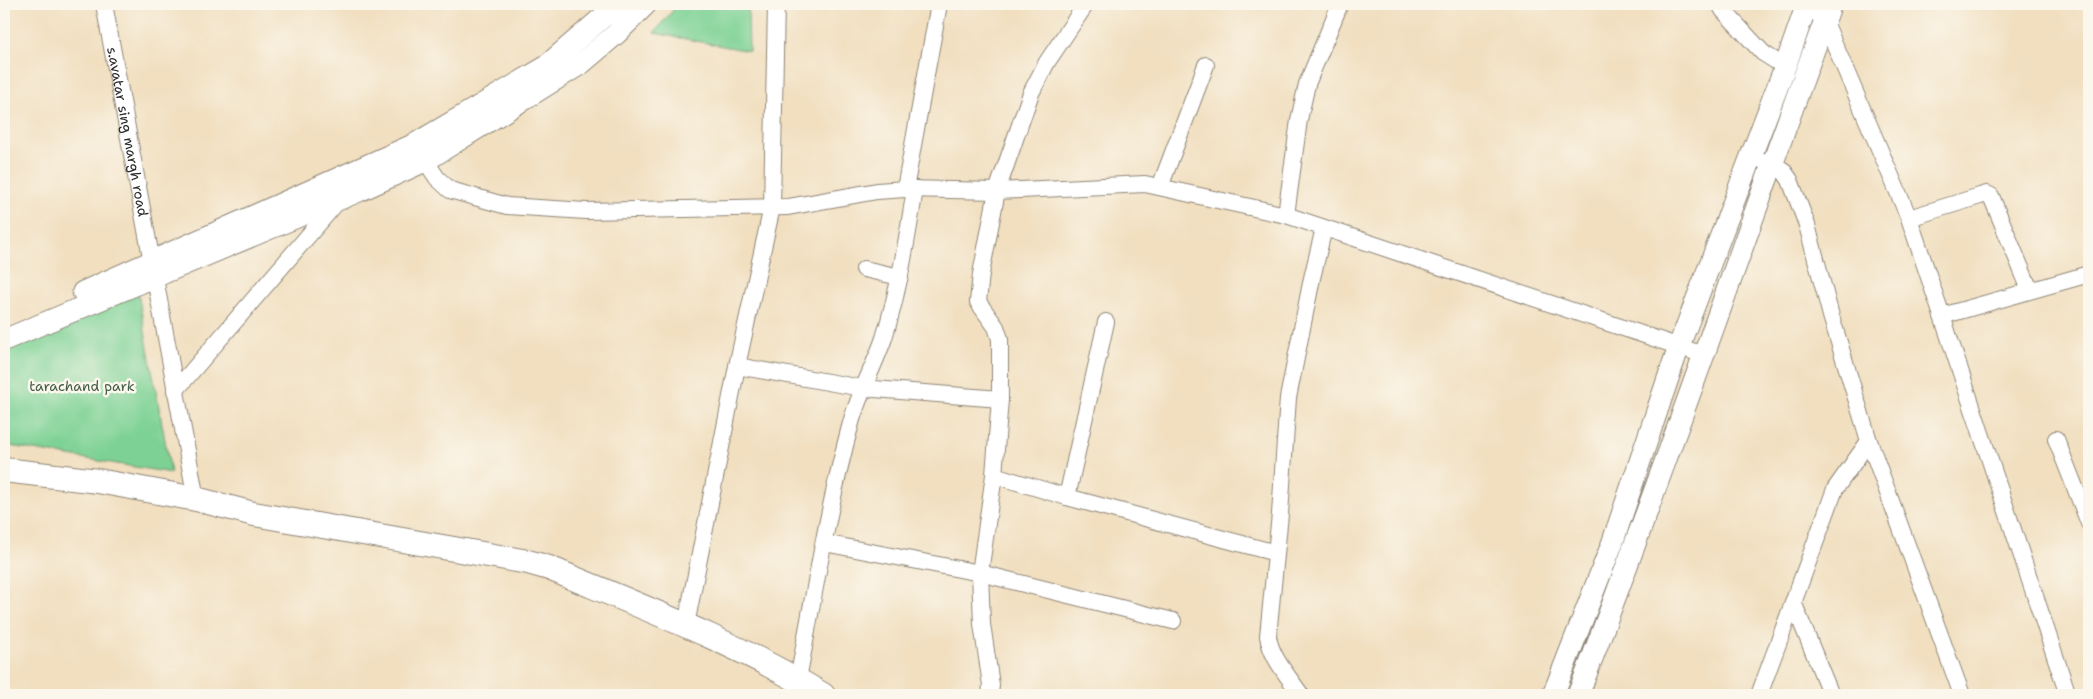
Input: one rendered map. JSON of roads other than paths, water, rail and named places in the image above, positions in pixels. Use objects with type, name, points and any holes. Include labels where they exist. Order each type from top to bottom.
[{"type":"main road","points":[[4,470],[98,481],[196,499],[254,514],[528,562],[549,568],[686,625],[810,689]]},
{"type":"street","name":"s.avatar sing margh road","points":[[104,4],[196,499]]},
{"type":"street","points":[[4,328],[152,270],[420,152],[544,68],[618,4]]},
{"type":"street","points":[[255,225],[340,199],[420,152],[582,63],[616,34],[646,4]]},
{"type":"street","points":[[686,625],[737,366],[772,207],[776,4]]},
{"type":"street","points":[[810,689],[824,543],[851,422],[862,388],[883,340],[900,277],[910,189],[939,4]]},
{"type":"street","points":[[990,695],[991,684],[982,624],[980,573],[994,475],[1000,399],[999,332],[979,304],[978,299],[997,191],[1031,93],[1047,62],[1086,4]]},
{"type":"street","points":[[1286,215],[1299,120],[1307,84],[1340,4]]},
{"type":"street","points":[[1720,4],[1723,10],[1763,53],[1785,66]]},
{"type":"street","points":[[1553,695],[1612,544],[1679,346],[1808,4],[1828,13],[1909,218],[2068,695]]},
{"type":"street","points":[[1578,695],[1635,549],[1828,13]]},
{"type":"street","points":[[1160,186],[1206,65]]},
{"type":"street","points":[[420,152],[437,178],[450,190],[508,206],[586,211],[788,206],[877,191],[910,189],[997,191],[1136,183],[1160,186],[1286,215],[1704,355]]},
{"type":"street","points":[[1751,157],[1783,170],[1790,180],[1807,226],[1831,316],[1869,441],[1962,695]]},
{"type":"street","points":[[1909,218],[1987,194],[1992,196],[2030,290]]},
{"type":"street","points":[[175,391],[340,199]]},
{"type":"street","points":[[1301,695],[1277,660],[1269,643],[1288,398],[1324,228]]},
{"type":"street","points":[[864,269],[900,277]]},
{"type":"street","points":[[4,340],[73,310],[152,270]]},
{"type":"street","points":[[1942,316],[2089,274]]},
{"type":"street","points":[[1067,497],[1106,322]]},
{"type":"street","points":[[737,366],[862,388],[1000,399]]},
{"type":"street","points":[[2056,438],[2089,524]]},
{"type":"street","points":[[1759,695],[1835,489],[1869,441]]},
{"type":"street","points":[[994,475],[1067,497],[1276,553]]},
{"type":"street","points":[[824,543],[980,573],[1173,622]]},
{"type":"street","points":[[1793,602],[1831,695]]},
{"type":"park label","name":"tarachand park","points":[[82,386]]}]
